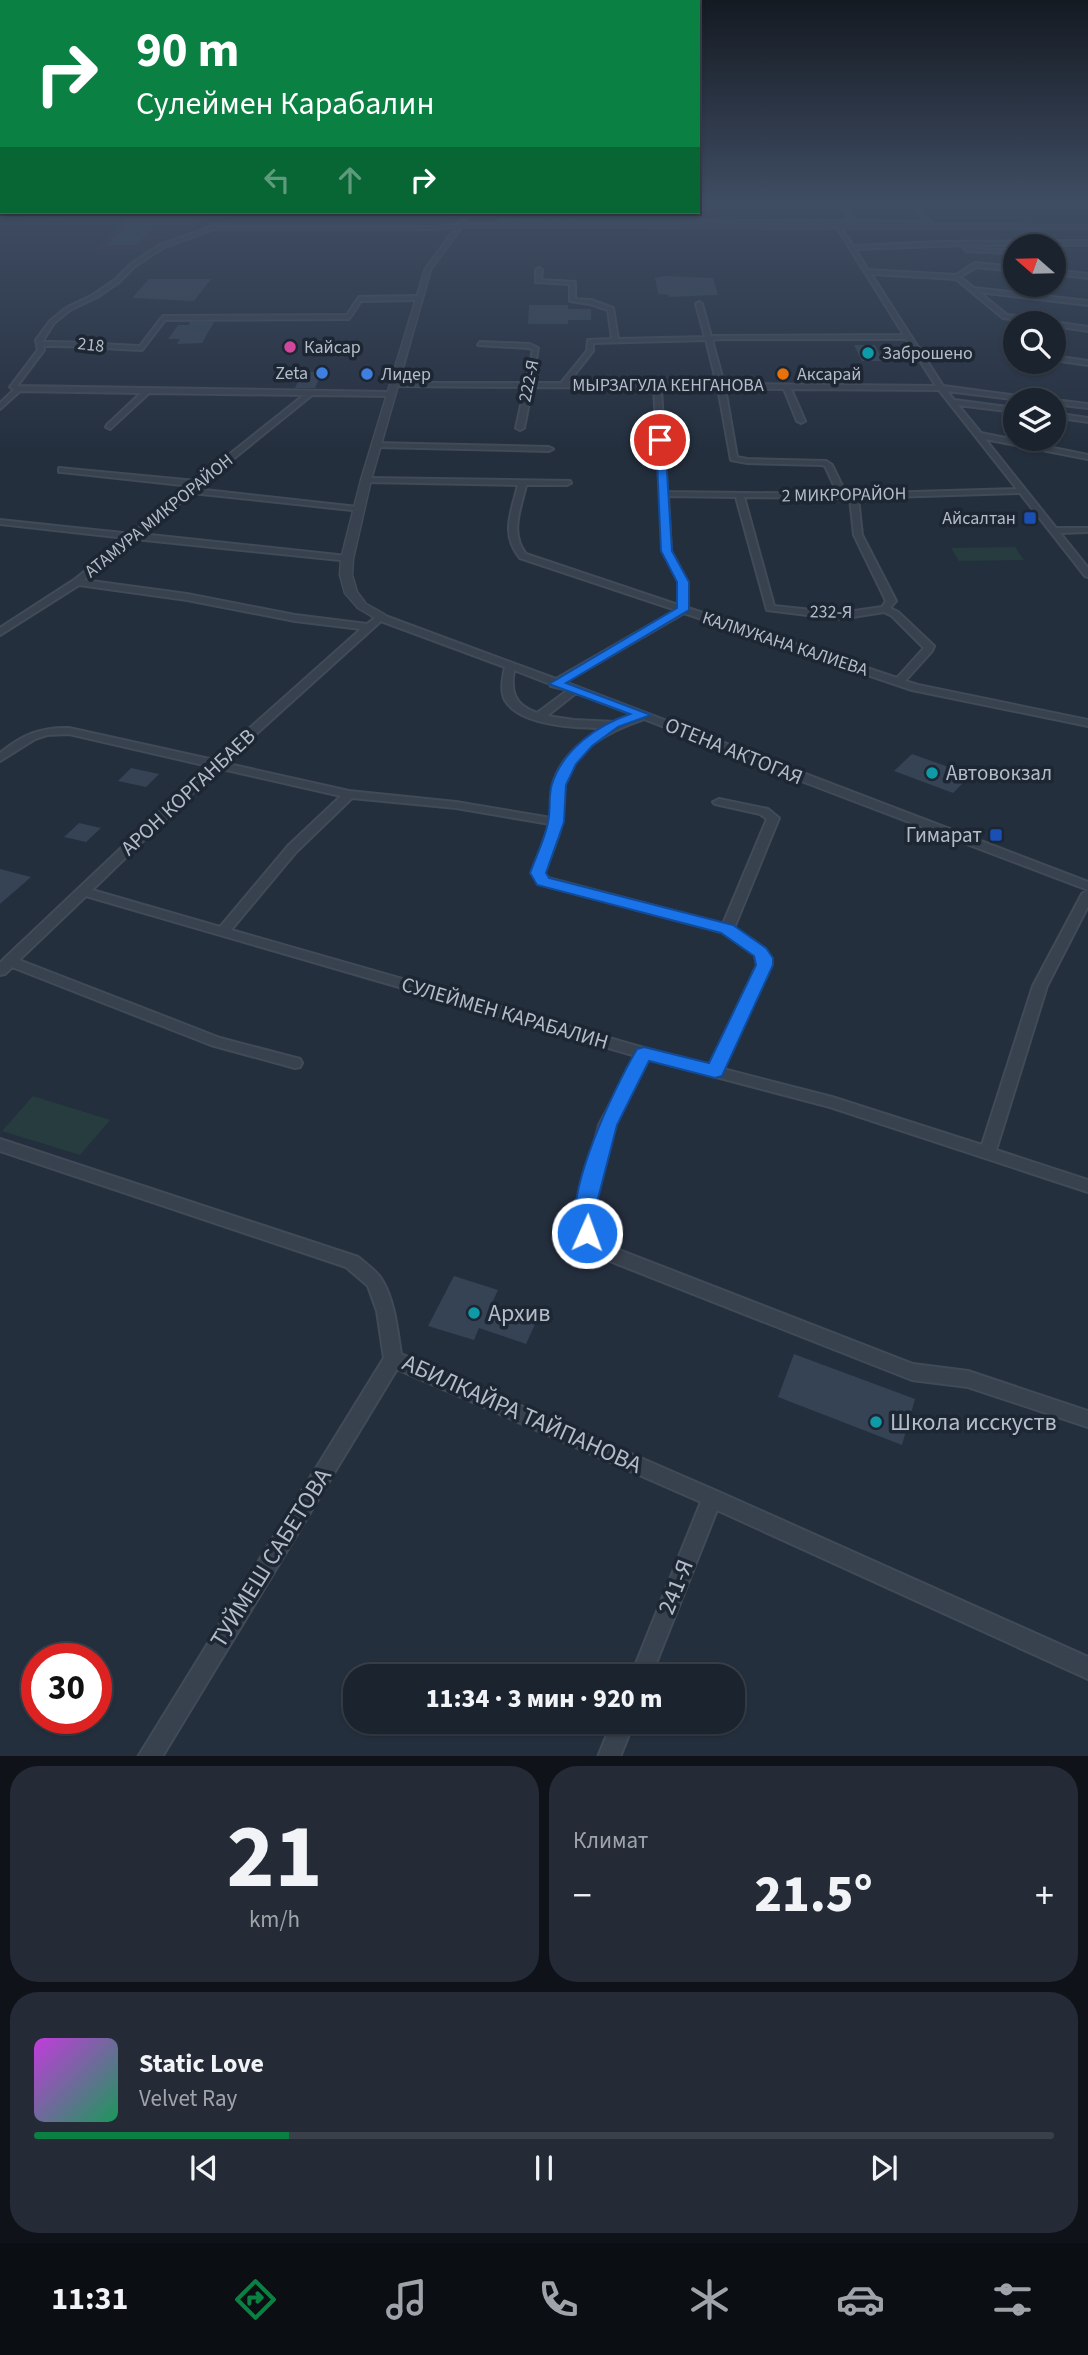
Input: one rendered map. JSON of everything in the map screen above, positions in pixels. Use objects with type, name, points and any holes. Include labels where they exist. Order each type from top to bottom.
[{"type":"street","points":[[0,407],[18,389],[13,387],[41,350],[39,341],[52,322],[68,309],[110,286]]},
{"type":"street","points":[[380,618],[362,606],[351,593],[346,575],[347,559],[366,480],[422,286]]},
{"type":"street","points":[[573,286],[572,300],[591,302],[611,309],[615,341]]},
{"type":"street","points":[[876,286],[941,388],[1088,574]]},
{"type":"street","points":[[968,286],[1003,315]]},
{"type":"street","points":[[973,290],[1088,303]]},
{"type":"street","points":[[359,299],[418,299]]},
{"type":"street","name":"218","points":[[41,344],[78,343],[92,347],[142,348],[163,318],[349,317],[359,299]]},
{"type":"street","points":[[699,304],[721,385],[734,458],[747,461],[823,463],[828,465],[843,496]]},
{"type":"street","points":[[1066,326],[1088,329]]},
{"type":"street","points":[[564,384],[590,351],[590,341],[907,337]]},
{"type":"street","name":"222-Я","points":[[480,344],[534,346],[536,349],[520,428]]},
{"type":"street","points":[[1066,360],[1088,363]]},
{"type":"street","name":"МЫРЗАГУЛА КЕНГАНОВА","points":[[18,389],[146,393],[310,393],[564,384],[721,385],[941,388],[1003,396]]},
{"type":"street","points":[[555,684],[683,610],[683,582],[667,551],[657,385]]},
{"type":"street","points":[[786,386],[801,421]]},
{"type":"street","points":[[110,427],[146,393]]},
{"type":"street","name":"АТАМУРА МИКРОРАЙОН","points":[[1,631],[77,582],[310,393]]},
{"type":"street","points":[[954,402],[1003,408]]},
{"type":"street","points":[[1066,403],[1088,406]]},
{"type":"street","points":[[1066,417],[1088,420]]},
{"type":"street","points":[[978,435],[1088,457]]},
{"type":"street","points":[[376,445],[549,449]]},
{"type":"street","points":[[62,470],[358,509]]},
{"type":"street","points":[[366,480],[568,483]]},
{"type":"street","name":"КАЛМУКАНА КАЛИЕВА","points":[[523,482],[511,535],[515,549],[523,556],[938,694],[1088,723]]},
{"type":"street","name":"2 МИКРОРАЙОН","points":[[664,494],[854,496],[1023,491]]},
{"type":"street","name":"232-Я","points":[[739,495],[770,608],[840,616],[885,610]]},
{"type":"street","points":[[854,496],[858,535],[891,601],[885,610],[895,614],[929,646],[899,682]]},
{"type":"street","points":[[0,522],[347,559]]},
{"type":"street","points":[[1054,531],[1088,530]]},
{"type":"street","points":[[77,582],[187,597],[295,618],[368,627]]},
{"type":"street","name":"АРОН КОРГАНБАЕВ","points":[[5,966],[214,766],[380,618]]},
{"type":"street","name":"ОТЕНА АКТОГАЯ","points":[[380,618],[644,715],[1088,886]]},
{"type":"street","points":[[510,667],[507,683],[511,701],[520,709],[587,726],[614,724],[644,715]]},
{"type":"street","points":[[540,716],[574,690]]},
{"type":"street","points":[[614,724],[587,743],[569,763],[559,785],[556,822],[538,873],[543,881],[727,929],[760,952],[764,965],[715,1071]]},
{"type":"street","points":[[0,758],[40,731],[69,731],[214,766],[349,794],[456,805],[556,822]]},
{"type":"street","points":[[224,930],[292,849],[349,794]]},
{"type":"street","points":[[719,802],[764,811],[773,818],[727,929]]},
{"type":"street","name":"СУЛЕЙМЕН КАРАБАЛИН","points":[[82,891],[644,1053],[832,1102],[1088,1186]]},
{"type":"street","points":[[987,1153],[1040,986],[1088,894]]},
{"type":"street","points":[[5,966],[216,1042],[295,1063]]},
{"type":"street","points":[[644,1053],[607,1125],[584,1214],[587,1233],[603,1251],[912,1372],[968,1379],[1088,1419]]},
{"type":"street","name":"АБИЛКАЙРА ТАЙПАНОВА","points":[[0,1145],[352,1262],[375,1282],[386,1311],[393,1359],[712,1498],[1088,1668]]},
{"type":"street","name":"ТУЙМЕШ САБЕТОВА","points":[[149,1756],[393,1359]]},
{"type":"street","name":"241-Я","points":[[646,1664],[712,1498]]},
{"type":"street","points":[[609,1756],[618,1734]]},
{"type":"green space","points":[[1015,547],[1024,560],[959,561],[951,548]]},
{"type":"green space","points":[[33,1096],[110,1120],[80,1155],[2,1131]]},
{"type":"building","points":[[143,286],[206,286],[194,301],[132,298]]},
{"type":"building","points":[[656,286],[715,286],[718,295],[669,297],[658,294]]},
{"type":"building","points":[[529,305],[568,305],[568,309],[591,309],[591,320],[568,320],[568,324],[528,324]]},
{"type":"building","points":[[190,322],[214,322],[202,343],[177,344],[180,339],[168,339],[178,325],[189,325]]},
{"type":"building","name":"Заброшено","points":[[854,345],[875,345],[883,361],[862,361]]},
{"type":"building","points":[[302,372],[322,372],[315,388],[295,388]]},
{"type":"building","name":"Автовокзал","points":[[912,754],[971,775],[953,793],[894,771]]},
{"type":"building","points":[[131,768],[159,774],[146,787],[118,781]]},
{"type":"building","points":[[79,823],[101,828],[86,842],[64,837]]},
{"type":"building","points":[[0,869],[31,877],[0,904]]},
{"type":"building","name":"Архив","points":[[454,1276],[498,1290],[491,1305],[537,1320],[526,1344],[479,1328],[474,1340],[428,1326]]},
{"type":"building","name":"Школа исскуств","points":[[794,1354],[915,1399],[902,1445],[778,1397]]},
{"type":"place","name":"Кайсар","points":[[290,347]]},
{"type":"place","name":"Заброшено","points":[[868,353]]},
{"type":"place","name":"Zeta","points":[[322,373]]},
{"type":"place","name":"Лидер","points":[[367,374]]},
{"type":"place","name":"Аксарай","points":[[783,374]]},
{"type":"place","name":"Айсалтан","points":[[1030,518]]},
{"type":"place","name":"Автовокзал","points":[[932,773]]},
{"type":"place","name":"Гимарат","points":[[996,835]]},
{"type":"place","name":"Архив","points":[[474,1313]]},
{"type":"place","name":"Школа исскуств","points":[[876,1422]]},
{"type":"route","points":[[587,1233],[584,1214],[607,1125],[644,1053],[715,1071],[764,965],[760,952],[727,929],[543,881],[538,873],[556,822],[559,785],[569,763],[587,743],[614,724],[644,715],[555,684],[683,610],[683,582],[667,551],[660,440]]}]
